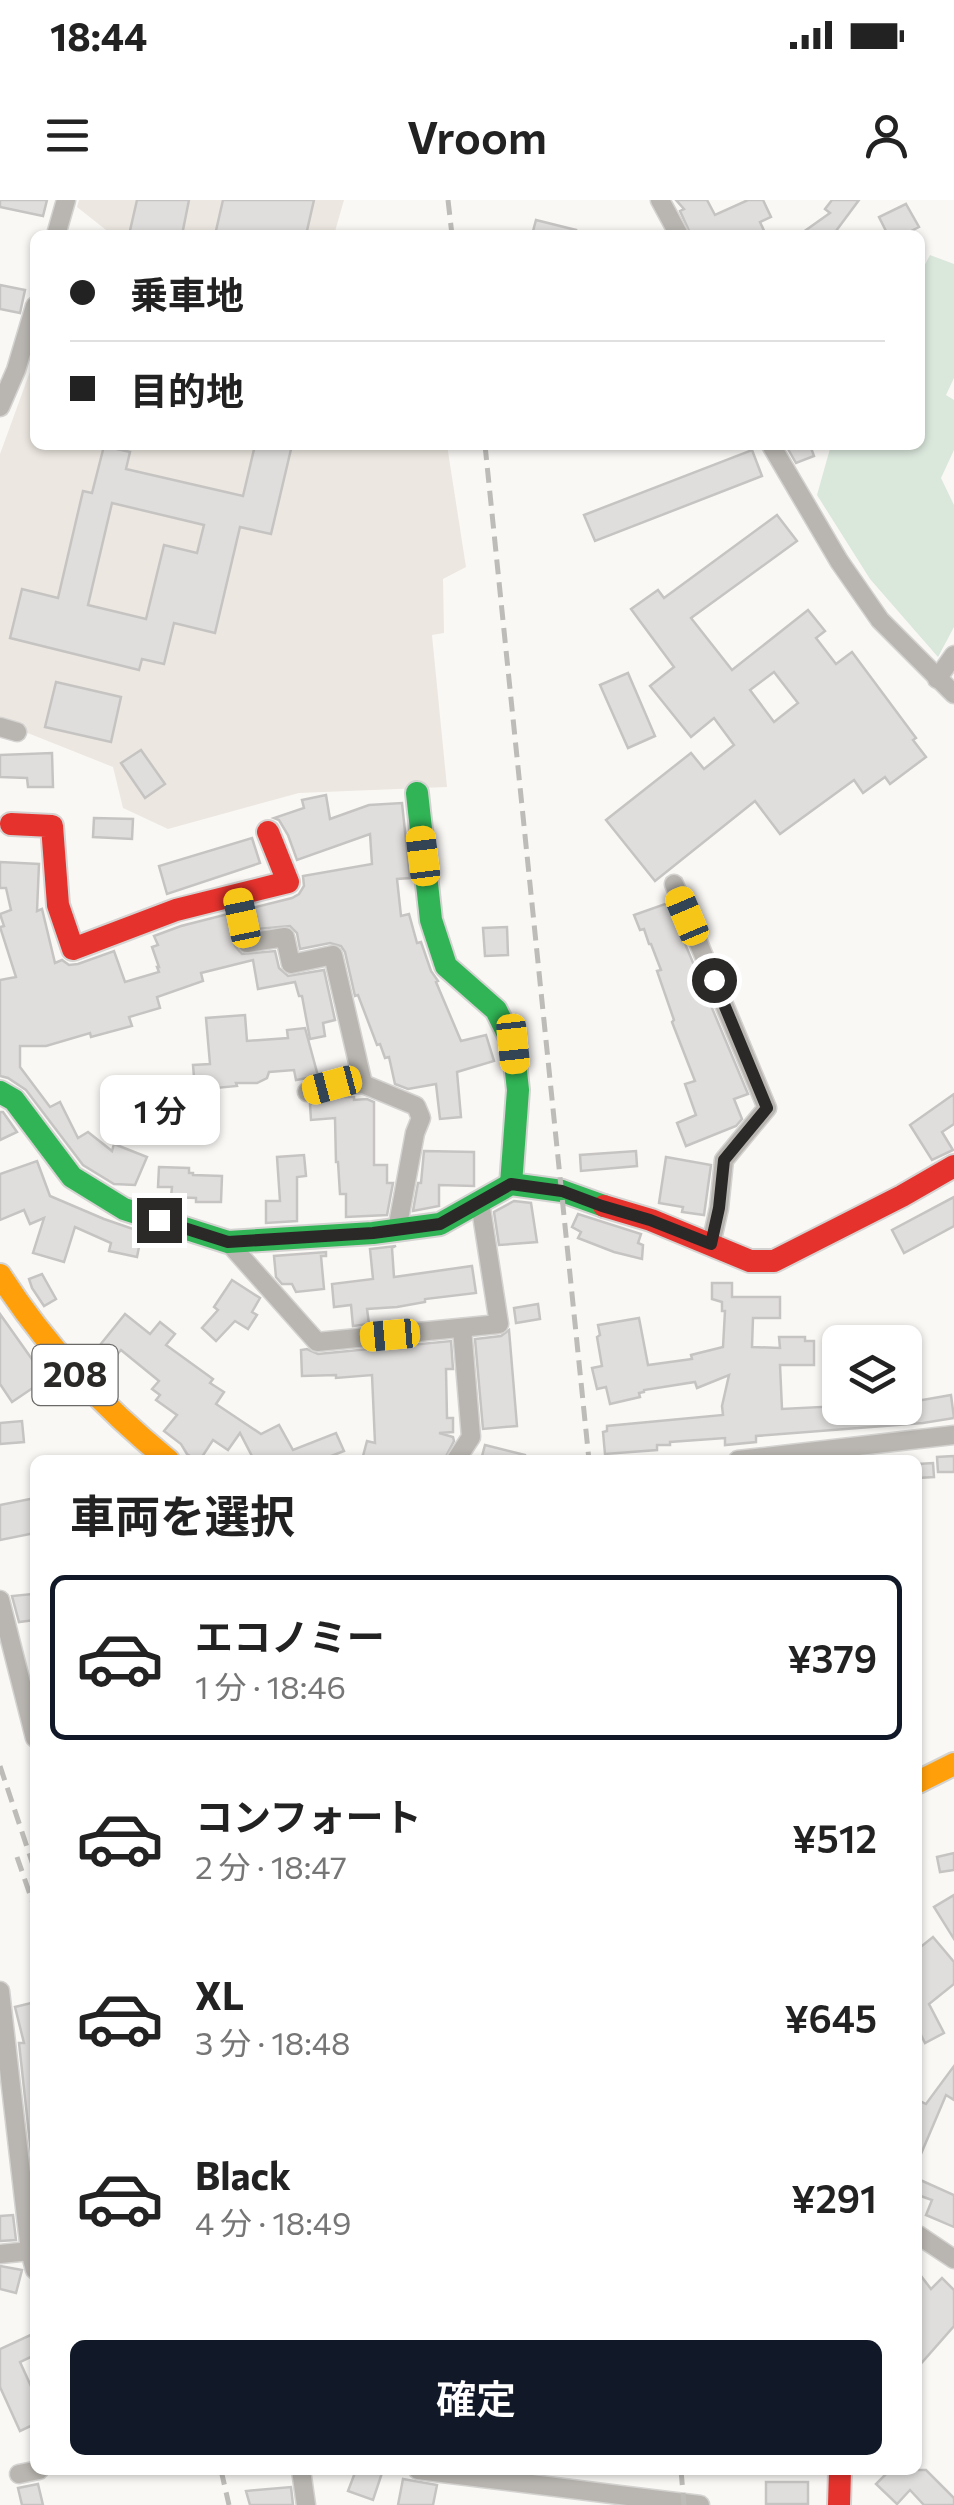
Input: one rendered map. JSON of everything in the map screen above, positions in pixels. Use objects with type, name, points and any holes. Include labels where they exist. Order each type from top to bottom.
[{"type":"main road","points":[[417,793],[431,920],[446,966],[496,1010],[513,1044],[518,1090],[511,1184]]},
{"type":"main road","points":[[11,824],[52,826],[58,906],[73,949],[176,910],[288,882],[268,832]]},
{"type":"main road","points":[[0,1092],[14,1100],[72,1176],[124,1209],[228,1242],[440,1224],[511,1184],[562,1191],[650,1220],[750,1261],[774,1261],[954,1166]]},
{"type":"main road","name":"208","points":[[0,1275],[82,1383],[126,1427],[162,1455]]},
{"type":"main road","points":[[922,1780],[954,1764]]},
{"type":"main road","points":[[839,2505],[840,2475]]},
{"type":"street","points":[[57,230],[66,200]]},
{"type":"street","points":[[660,200],[676,230]]},
{"type":"street","points":[[0,407],[30,323]]},
{"type":"street","points":[[774,450],[880,620],[954,694]]},
{"type":"street","points":[[937,680],[954,655]]},
{"type":"street","points":[[674,884],[767,1108],[724,1160],[711,1244]]},
{"type":"street","points":[[236,894],[247,943],[285,937],[291,964],[333,955],[364,1084]]},
{"type":"street","points":[[307,1092],[332,1085],[364,1084],[416,1106],[421,1118],[397,1230]]},
{"type":"street","points":[[228,1242],[318,1342],[499,1324],[480,1202]]},
{"type":"street","points":[[459,1455],[470,1437],[462,1328]]},
{"type":"street","points":[[781,1455],[954,1435]]},
{"type":"street","points":[[0,1600],[30,1718]]},
{"type":"street","points":[[0,1991],[30,2251],[0,2254]]},
{"type":"street","points":[[922,2238],[954,2259]]},
{"type":"street","points":[[19,2474],[30,2472]]},
{"type":"street","points":[[302,2475],[306,2505]]},
{"type":"street","points":[[496,2476],[700,2505]]},
{"type":"shaded area","points":[[79,200],[344,200],[335,230],[106,230],[77,207]]},
{"type":"shaded area","points":[[930,255],[954,264],[954,378],[946,395],[954,400],[954,450],[941,478],[954,505],[954,627],[938,657],[870,579],[817,495],[830,450],[925,450],[925,264]]},
{"type":"shaded area","points":[[30,372],[30,450],[448,450],[466,567],[443,579],[444,633],[432,635],[447,787],[299,793],[168,829],[123,808],[113,767],[0,722],[0,454]]},
{"type":"building","points":[[0,200],[47,200],[43,216],[0,207]]},
{"type":"building","points":[[137,200],[189,200],[183,230],[130,230]]},
{"type":"building","points":[[223,200],[314,200],[307,230],[216,230]]},
{"type":"building","points":[[676,200],[707,200],[715,215],[748,200],[763,200],[771,217],[760,222],[764,230],[689,230],[680,211],[684,209]]},
{"type":"building","points":[[832,200],[859,200],[837,230],[806,230],[830,213],[825,209]]},
{"type":"building","points":[[906,204],[919,227],[886,230],[879,217]]},
{"type":"building","points":[[536,220],[576,230],[533,230]]},
{"type":"building","points":[[0,285],[25,290],[20,313],[0,309]]},
{"type":"building","points":[[103,450],[130,452],[126,469],[243,496],[254,450],[291,450],[271,534],[240,527],[215,633],[174,623],[164,664],[142,659],[139,670],[10,638],[22,589],[58,598],[83,491],[92,493]],"holes":[[[112,503],[204,525],[197,553],[164,545],[146,619],[88,605]]]},
{"type":"building","points":[[752,450],[762,476],[595,541],[584,515]]},
{"type":"building","points":[[789,450],[812,450],[814,456],[796,463]]},
{"type":"building","points":[[777,515],[797,541],[691,618],[732,670],[808,610],[825,631],[816,638],[836,664],[852,652],[926,757],[890,784],[885,777],[863,793],[854,780],[780,834],[755,801],[655,881],[606,820],[691,753],[704,769],[734,745],[714,718],[691,737],[650,686],[674,667],[631,609],[658,590],[664,598]],"holes":[[[774,672],[798,703],[774,722],[750,690]]]},
{"type":"building","points":[[628,673],[655,736],[628,748],[600,685]]},
{"type":"building","points":[[56,682],[121,697],[111,742],[45,727]]},
{"type":"building","points":[[141,750],[165,784],[145,798],[121,763]]},
{"type":"building","points":[[52,753],[53,787],[28,787],[27,778],[0,777],[0,755]]},
{"type":"building","points":[[326,795],[330,819],[369,805],[402,803],[410,878],[397,879],[401,916],[409,914],[417,943],[421,942],[461,1041],[486,1035],[494,1061],[457,1072],[461,1117],[440,1119],[436,1084],[408,1089],[395,1084],[389,1057],[385,1058],[380,1044],[377,1045],[358,995],[355,996],[341,946],[330,943],[300,949],[297,933],[290,926],[257,929],[252,908],[299,894],[304,886],[303,876],[372,864],[370,834],[297,860],[288,835],[274,818],[304,808],[302,800]]},
{"type":"building","points":[[94,818],[133,819],[132,839],[93,837]]},
{"type":"building","points":[[252,838],[260,863],[167,894],[159,866]]},
{"type":"building","points":[[0,862],[39,864],[37,911],[42,909],[55,963],[62,960],[69,965],[78,964],[114,951],[125,982],[159,972],[152,947],[158,945],[154,936],[228,914],[235,946],[242,954],[275,951],[279,968],[288,976],[324,970],[335,1020],[323,1023],[325,1036],[310,1039],[302,996],[295,982],[258,989],[253,960],[201,973],[203,981],[157,997],[160,1008],[129,1017],[132,1026],[46,1046],[20,1046],[20,1067],[50,1107],[60,1102],[78,1138],[88,1132],[112,1151],[114,1144],[147,1157],[135,1185],[114,1184],[83,1165],[26,1090],[0,1076],[0,980],[16,977],[0,927],[4,926],[0,914],[11,910],[6,888],[0,888]]},
{"type":"building","points":[[668,903],[748,1094],[734,1099],[742,1119],[736,1126],[686,1146],[677,1123],[696,1115],[685,1084],[695,1081],[672,1022],[657,971],[661,970],[634,915]]},
{"type":"building","points":[[507,927],[508,955],[485,956],[483,928]]},
{"type":"building","points":[[245,1015],[247,1041],[288,1038],[287,1030],[305,1028],[318,1076],[296,1080],[294,1070],[269,1072],[267,1078],[257,1083],[195,1090],[193,1065],[210,1064],[206,1018]]},
{"type":"building","points":[[954,1094],[954,1124],[942,1132],[953,1150],[932,1160],[910,1125]]},
{"type":"building","points":[[334,1097],[374,1102],[374,1165],[387,1165],[387,1183],[393,1183],[387,1215],[346,1217],[346,1194],[340,1194],[336,1162],[335,1118],[311,1120],[310,1104]]},
{"type":"building","points":[[0,1112],[17,1132],[0,1140]]},
{"type":"building","points":[[424,1151],[474,1152],[474,1186],[439,1185],[439,1206],[413,1211]]},
{"type":"building","points":[[636,1151],[637,1166],[581,1171],[580,1155]]},
{"type":"building","points":[[304,1155],[306,1176],[297,1177],[297,1221],[266,1223],[266,1201],[280,1201],[277,1157]]},
{"type":"building","points":[[666,1157],[711,1165],[704,1215],[659,1203]]},
{"type":"building","points":[[37,1161],[50,1196],[142,1232],[137,1257],[109,1251],[111,1243],[75,1227],[64,1262],[33,1253],[44,1218],[30,1224],[24,1210],[0,1220],[0,1174]]},
{"type":"building","points":[[159,1167],[189,1168],[193,1175],[222,1176],[221,1202],[171,1197],[172,1187],[158,1187]]},
{"type":"building","points":[[954,1197],[954,1226],[904,1253],[892,1230]]},
{"type":"building","points":[[514,1201],[531,1203],[537,1242],[499,1245],[494,1212]]},
{"type":"building","points":[[578,1214],[641,1234],[638,1243],[643,1245],[642,1259],[578,1238],[581,1232],[572,1227]]},
{"type":"building","points":[[396,1246],[392,1248],[394,1277],[472,1266],[476,1293],[367,1309],[369,1324],[353,1326],[351,1305],[334,1307],[332,1284],[373,1279],[370,1249]]},
{"type":"building","points":[[326,1252],[326,1256],[321,1256],[324,1289],[296,1292],[292,1284],[282,1284],[276,1277],[274,1256]]},
{"type":"building","points":[[42,1274],[56,1299],[44,1306],[29,1279]]},
{"type":"building","points":[[232,1280],[260,1298],[252,1312],[257,1315],[248,1329],[235,1321],[216,1341],[202,1328],[218,1310],[214,1307]]},
{"type":"building","points":[[712,1283],[732,1283],[732,1297],[780,1297],[780,1318],[753,1318],[752,1347],[780,1348],[779,1337],[814,1341],[814,1365],[780,1365],[782,1409],[822,1407],[822,1425],[897,1425],[756,1436],[756,1442],[725,1445],[725,1438],[670,1442],[657,1445],[657,1450],[605,1454],[603,1432],[607,1426],[723,1415],[729,1375],[697,1388],[695,1382],[644,1390],[640,1397],[610,1404],[606,1387],[597,1389],[592,1368],[602,1366],[598,1325],[639,1318],[648,1365],[692,1359],[691,1355],[723,1347],[725,1311],[722,1302],[712,1299]]},
{"type":"building","points":[[538,1304],[540,1319],[516,1323],[514,1308]]},
{"type":"building","points":[[0,1314],[46,1379],[12,1402],[0,1384]]},
{"type":"building","points":[[125,1314],[150,1334],[160,1322],[175,1334],[166,1345],[213,1379],[210,1383],[224,1392],[216,1404],[261,1434],[279,1425],[293,1450],[336,1433],[344,1451],[334,1455],[251,1455],[240,1433],[228,1450],[213,1440],[203,1455],[188,1455],[164,1431],[177,1415],[156,1400],[160,1395],[152,1389],[159,1381],[121,1350],[111,1361],[96,1350]]},
{"type":"building","points":[[509,1330],[517,1426],[483,1429],[475,1339],[501,1336]]},
{"type":"building","points":[[451,1341],[453,1369],[446,1369],[447,1418],[453,1418],[453,1432],[439,1433],[453,1437],[447,1455],[363,1455],[367,1441],[375,1443],[372,1375],[302,1376],[301,1350],[318,1354]]},
{"type":"building","points":[[951,1395],[954,1418],[923,1423],[922,1400]]},
{"type":"building","points":[[22,1421],[24,1442],[0,1444],[0,1423]]},
{"type":"building","points":[[485,1445],[525,1455],[482,1455]]},
{"type":"building","points":[[954,1456],[954,1472],[938,1472],[937,1457]]},
{"type":"building","points":[[933,1463],[934,1477],[922,1478],[922,1464]]},
{"type":"building","points":[[30,1499],[30,1534],[0,1540],[0,1505]]},
{"type":"building","points":[[30,1594],[30,1621],[19,1622],[12,1596]]},
{"type":"building","points":[[954,1853],[954,1870],[940,1872],[937,1857]]},
{"type":"building","points":[[954,1895],[954,1939],[934,1907]]},
{"type":"building","points":[[933,1937],[954,1962],[954,1984],[929,2004],[944,2033],[925,2043],[922,2037],[922,1946]]},
{"type":"building","points":[[30,2003],[30,2144],[19,2043],[24,2043],[15,2007]]},
{"type":"building","points":[[954,2066],[954,2100],[946,2095],[922,2152],[922,2102],[926,2104]]},
{"type":"building","points":[[922,2181],[954,2195],[954,2227],[926,2215],[932,2200],[922,2196]]},
{"type":"building","points":[[13,2215],[16,2240],[0,2241],[0,2216]]},
{"type":"building","points":[[0,2266],[22,2270],[16,2293],[0,2289]]},
{"type":"building","points":[[922,2277],[931,2289],[942,2278],[954,2290],[954,2326],[922,2362]]},
{"type":"building","points":[[30,2335],[30,2357],[20,2362],[30,2384],[30,2426],[20,2431],[0,2387],[0,2349]]},
{"type":"building","points":[[922,2470],[926,2470],[954,2498],[954,2505],[924,2505],[910,2490],[897,2504],[876,2484],[885,2475],[922,2475]]},
{"type":"building","points":[[354,2475],[381,2475],[373,2500],[348,2491]]},
{"type":"building","points":[[403,2479],[437,2485],[433,2505],[398,2505]]},
{"type":"building","points":[[766,2482],[808,2482],[808,2504],[766,2504]]},
{"type":"building","points":[[38,2484],[43,2505],[22,2505],[18,2488]]},
{"type":"building","points":[[291,2487],[293,2505],[250,2505],[246,2491]]},
{"type":"railway","points":[[448,200],[451,230]]},
{"type":"railway","points":[[486,450],[588,1455]]},
{"type":"railway","points":[[0,1766],[30,1856]]},
{"type":"railway","points":[[17,1857],[30,1895]]},
{"type":"railway","points":[[222,2475],[229,2505]]},
{"type":"railway","points":[[681,2475],[684,2505]]},
{"type":"traffic: fast","points":[[417,793],[431,920],[446,966],[496,1010],[513,1044],[518,1090],[511,1184]]},
{"type":"traffic: fast","points":[[0,1092],[14,1100],[72,1177],[124,1209],[228,1242],[373,1233],[440,1224],[511,1184],[562,1191],[604,1206]]},
{"type":"traffic: slow","points":[[0,1275],[36,1327],[76,1374],[162,1455]]},
{"type":"traffic: slow","points":[[922,1780],[954,1764]]},
{"type":"traffic: jam","points":[[11,824],[52,826],[58,905],[73,949],[176,910],[288,882],[268,832]]},
{"type":"traffic: jam","points":[[604,1206],[651,1220],[750,1261],[774,1261],[954,1166]]},
{"type":"traffic: jam","points":[[839,2505],[840,2475]]},
{"type":"route","points":[[159,1220],[228,1242],[373,1233],[440,1224],[511,1184],[562,1191],[711,1244],[724,1160],[767,1108],[714,980]]}]
